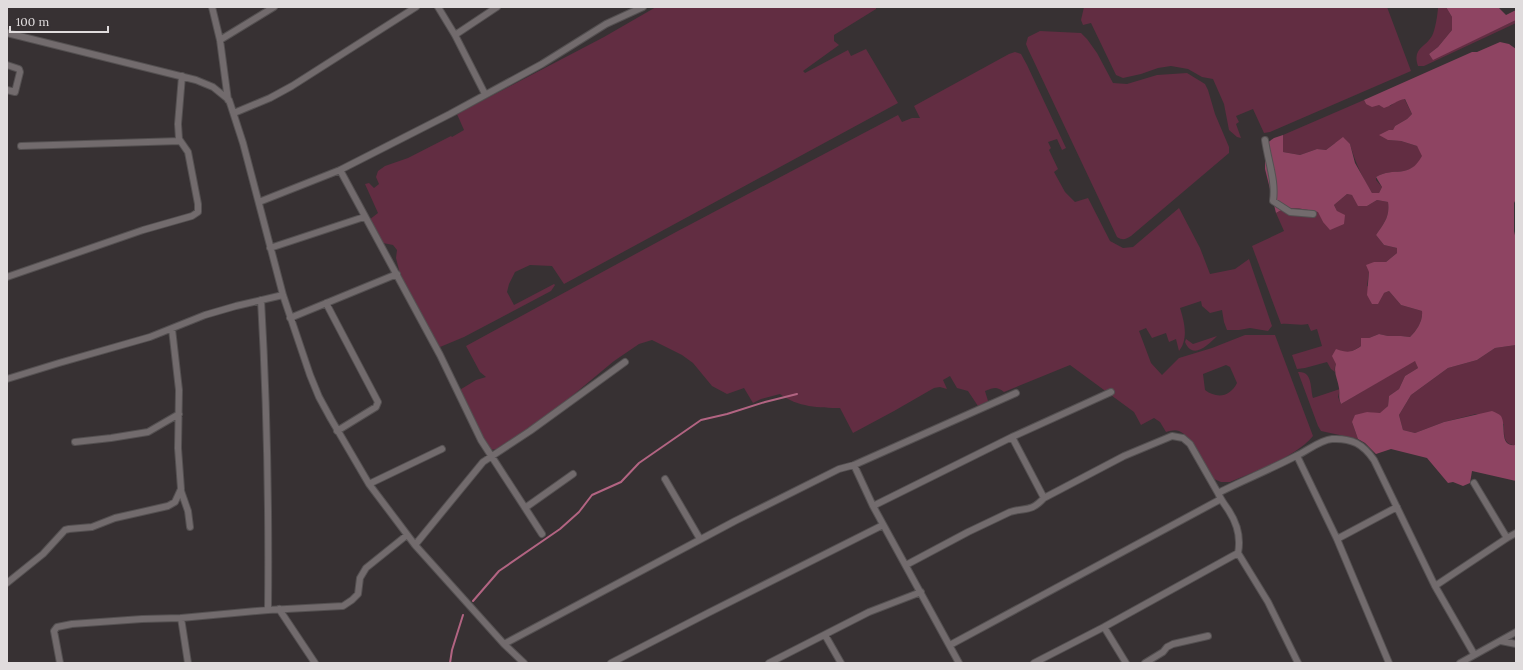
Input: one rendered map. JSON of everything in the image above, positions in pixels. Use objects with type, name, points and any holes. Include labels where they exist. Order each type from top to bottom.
[{"type":"street","points":[[212,7],[220,40],[228,100],[234,113],[290,318],[319,397],[337,431],[369,484],[415,546],[504,644],[524,663]]},
{"type":"street","points":[[220,40],[274,7]]},
{"type":"street","points":[[234,113],[270,98],[292,86],[416,7]]},
{"type":"street","points":[[438,7],[455,35],[485,94]]},
{"type":"street","points":[[455,35],[497,7]]},
{"type":"street","points":[[259,202],[340,170],[542,64],[606,24],[643,7]]},
{"type":"street","points":[[7,33],[196,80],[213,87],[228,100]]},
{"type":"street","points":[[7,65],[17,67],[20,72],[15,92],[7,90]]},
{"type":"street","points":[[7,277],[143,230],[192,216],[198,212],[196,191],[188,152],[180,141],[178,124],[182,76]]},
{"type":"street","points":[[1265,140],[1269,166],[1274,180],[1273,201],[1290,212],[1313,214]]},
{"type":"street","points":[[22,146],[180,141]]},
{"type":"street","points":[[340,170],[364,217],[397,274],[440,355],[481,440],[542,534]]},
{"type":"street","points":[[270,248],[364,217]]},
{"type":"street","points":[[290,318],[397,274]]},
{"type":"street","points":[[7,380],[59,363],[137,341],[172,329],[205,315],[283,295]]},
{"type":"street","points":[[261,300],[267,429],[269,520],[268,610]]},
{"type":"street","points":[[326,303],[378,402],[376,407],[337,431]]},
{"type":"street","points":[[172,329],[179,390],[178,456],[181,489],[188,511],[190,527]]},
{"type":"street","points":[[415,546],[475,470],[490,456],[530,431],[625,362]]},
{"type":"street","points":[[873,506],[1012,437],[1111,392]]},
{"type":"street","points":[[504,644],[838,469],[854,465],[1016,393]]},
{"type":"street","points":[[75,442],[148,432],[179,414]]},
{"type":"street","points":[[906,566],[968,532],[1010,512],[1016,510],[1026,510],[1038,505],[1044,498],[1124,456],[1172,436],[1183,438],[1190,444],[1218,492],[1221,500],[1230,512],[1238,530],[1240,542],[1238,553],[1268,602],[1297,661],[1290,663]]},
{"type":"street","points":[[1012,437],[1044,498]]},
{"type":"street","points":[[1218,492],[1297,456],[1321,442],[1331,439],[1342,440],[1363,446],[1374,460],[1435,586],[1474,654]]},
{"type":"street","points":[[369,484],[442,448]]},
{"type":"street","points":[[1297,456],[1337,539],[1389,663]]},
{"type":"street","points":[[854,465],[883,525],[959,663]]},
{"type":"street","points":[[525,508],[573,474]]},
{"type":"street","points":[[665,479],[700,540]]},
{"type":"street","points":[[1474,483],[1507,538]]},
{"type":"street","points":[[7,583],[43,554],[65,530],[69,528],[92,527],[115,518],[168,506],[176,502],[181,489]]},
{"type":"street","points":[[950,646],[1221,500]]},
{"type":"street","points":[[1337,539],[1396,507]]},
{"type":"street","points":[[611,663],[883,525]]},
{"type":"street","points":[[1435,586],[1516,533]]},
{"type":"street","points":[[60,663],[54,631],[57,627],[72,624],[142,618],[181,618],[268,610],[342,606],[358,594],[360,578],[366,568],[407,535]]},
{"type":"street","points":[[1034,663],[1104,627],[1238,553]]},
{"type":"street","points":[[769,663],[869,612],[921,592]]},
{"type":"street","points":[[279,610],[315,663]]},
{"type":"street","points":[[181,618],[188,663]]},
{"type":"street","points":[[1104,627],[1126,663]]},
{"type":"street","points":[[1460,663],[1516,632]]},
{"type":"street","points":[[825,635],[841,663]]},
{"type":"street","points":[[1145,663],[1173,644],[1208,636]]},
{"type":"street","points":[[1501,641],[1516,644]]},
{"type":"shaded area","points":[[656,7],[876,7],[876,9],[834,35],[834,41],[839,45],[803,71],[805,73],[848,50],[851,56],[866,49],[898,103],[564,284],[552,266],[530,265],[515,272],[507,292],[514,305],[554,284],[555,285],[551,291],[464,337],[440,347],[432,339],[402,282],[396,258],[397,250],[393,245],[383,243],[369,220],[378,213],[365,184],[369,183],[374,188],[379,184],[376,177],[378,171],[385,166],[408,158],[464,130],[457,114],[604,37]]},
{"type":"shaded area","points":[[1084,7],[1387,7],[1411,71],[1270,132],[1264,133],[1253,109],[1236,116],[1239,122],[1236,124],[1241,138],[1237,137],[1229,130],[1224,104],[1213,79],[1202,77],[1188,69],[1171,66],[1158,68],[1123,78],[1116,75],[1091,23],[1083,25],[1081,20]]},
{"type":"shaded area","points":[[1438,7],[1446,7],[1452,17],[1452,30],[1438,47],[1429,54],[1433,59],[1516,20],[1516,23],[1424,66],[1418,66],[1418,52],[1433,34]]},
{"type":"shaded area","points":[[1446,7],[1498,7],[1506,15],[1516,10],[1516,20],[1433,60],[1429,54],[1438,47],[1452,30],[1452,17]]},
{"type":"shaded area","points":[[1040,31],[1081,33],[1097,53],[1113,83],[1127,84],[1157,75],[1187,73],[1205,84],[1215,114],[1229,147],[1229,153],[1131,236],[1124,239],[1117,237],[1026,44],[1028,37]]},
{"type":"shaded area","points":[[1500,42],[1509,44],[1516,49],[1516,199],[1514,203],[1514,231],[1516,240],[1516,345],[1495,348],[1477,360],[1448,368],[1411,395],[1399,415],[1403,430],[1415,433],[1444,422],[1492,411],[1501,416],[1507,443],[1510,445],[1516,445],[1516,481],[1472,471],[1470,483],[1463,486],[1453,482],[1448,483],[1427,458],[1391,449],[1376,454],[1365,443],[1358,439],[1352,422],[1355,415],[1367,412],[1380,413],[1388,406],[1389,396],[1399,389],[1405,376],[1418,368],[1415,361],[1341,404],[1340,401],[1339,388],[1335,373],[1336,364],[1332,356],[1336,349],[1347,352],[1355,350],[1361,346],[1361,338],[1369,338],[1379,334],[1410,337],[1422,318],[1422,311],[1401,305],[1389,291],[1384,293],[1378,304],[1372,304],[1367,295],[1369,272],[1366,265],[1374,262],[1386,262],[1397,253],[1397,248],[1384,245],[1376,235],[1387,216],[1388,202],[1377,200],[1367,206],[1358,206],[1352,195],[1347,194],[1334,205],[1337,211],[1345,215],[1344,224],[1330,230],[1323,222],[1318,212],[1291,208],[1281,210],[1276,213],[1265,169],[1265,157],[1269,154],[1267,143],[1274,138],[1283,135],[1283,152],[1300,155],[1317,149],[1326,150],[1343,137],[1350,144],[1355,163],[1372,193],[1379,193],[1382,187],[1376,177],[1389,172],[1412,168],[1422,156],[1417,146],[1401,141],[1388,140],[1379,135],[1389,130],[1393,130],[1395,126],[1407,119],[1412,114],[1405,99],[1384,108],[1379,105],[1372,107],[1366,104],[1364,100],[1472,52],[1477,52]]},
{"type":"shaded area","points":[[1015,52],[1021,54],[1066,148],[1062,150],[1057,139],[1048,142],[1051,148],[1049,150],[1058,169],[1054,172],[1065,192],[1075,202],[1088,198],[1110,241],[1123,248],[1133,247],[1179,208],[1200,248],[1210,274],[1235,269],[1249,259],[1272,326],[1268,331],[1250,328],[1227,330],[1222,310],[1210,313],[1202,306],[1201,301],[1180,308],[1185,335],[1179,351],[1176,339],[1169,342],[1166,333],[1152,338],[1146,328],[1139,331],[1151,363],[1162,375],[1179,358],[1212,348],[1245,335],[1275,335],[1313,436],[1306,444],[1286,457],[1263,468],[1230,482],[1221,482],[1214,479],[1184,434],[1175,430],[1166,432],[1160,422],[1154,418],[1141,425],[1134,412],[1070,365],[1004,392],[995,388],[985,391],[988,401],[978,406],[968,391],[957,388],[950,376],[943,380],[947,389],[940,387],[934,388],[853,433],[840,408],[809,406],[794,402],[780,394],[761,399],[753,403],[744,388],[727,394],[712,386],[693,363],[682,355],[652,340],[639,344],[614,361],[561,405],[515,440],[499,449],[489,450],[458,391],[476,380],[486,377],[480,372],[466,346],[676,232],[898,115],[902,122],[912,118],[920,118],[914,106]],"holes":[[[1226,365],[1230,367],[1237,383],[1231,391],[1223,395],[1214,395],[1205,390],[1203,374]]]},
{"type":"shaded area","points":[[1404,98],[1412,114],[1407,119],[1395,126],[1388,140],[1401,141],[1417,146],[1423,156],[1412,168],[1389,172],[1376,177],[1376,180],[1382,187],[1379,193],[1372,193],[1368,187],[1350,144],[1335,143],[1326,150],[1317,149],[1300,155],[1283,152],[1283,135],[1364,100],[1366,104],[1390,106],[1399,99]]},
{"type":"shaded area","points":[[1347,194],[1352,195],[1367,206],[1377,200],[1388,202],[1387,216],[1376,235],[1384,245],[1397,248],[1397,253],[1386,262],[1374,262],[1369,272],[1367,286],[1384,293],[1389,291],[1401,305],[1422,311],[1422,318],[1410,337],[1379,334],[1369,338],[1361,338],[1361,346],[1351,352],[1344,352],[1336,364],[1335,372],[1331,369],[1327,362],[1297,369],[1292,355],[1322,346],[1317,329],[1311,331],[1308,324],[1281,324],[1252,246],[1284,231],[1276,213],[1281,210],[1296,208],[1319,212],[1323,222],[1337,211],[1334,205]]},
{"type":"shaded area","points":[[1217,336],[1210,343],[1197,351],[1188,348],[1185,342],[1186,339],[1193,344]]},
{"type":"shaded area","points":[[1516,345],[1516,445],[1509,444],[1506,441],[1504,435],[1504,424],[1476,414],[1444,422],[1415,433],[1403,430],[1399,415],[1411,395],[1448,368],[1477,360],[1495,348]]},
{"type":"shaded area","points":[[1415,360],[1418,368],[1405,376],[1399,389],[1389,396],[1388,406],[1380,414],[1367,412],[1352,422],[1358,439],[1321,431],[1298,372],[1303,372],[1309,377],[1313,398],[1340,389],[1338,397],[1341,404]]},
{"type":"waterway","points":[[473,601],[499,571],[560,529],[579,512],[592,495],[621,482],[639,463],[701,420],[797,394]]},
{"type":"waterway","points":[[450,663],[452,650],[463,615]]}]
